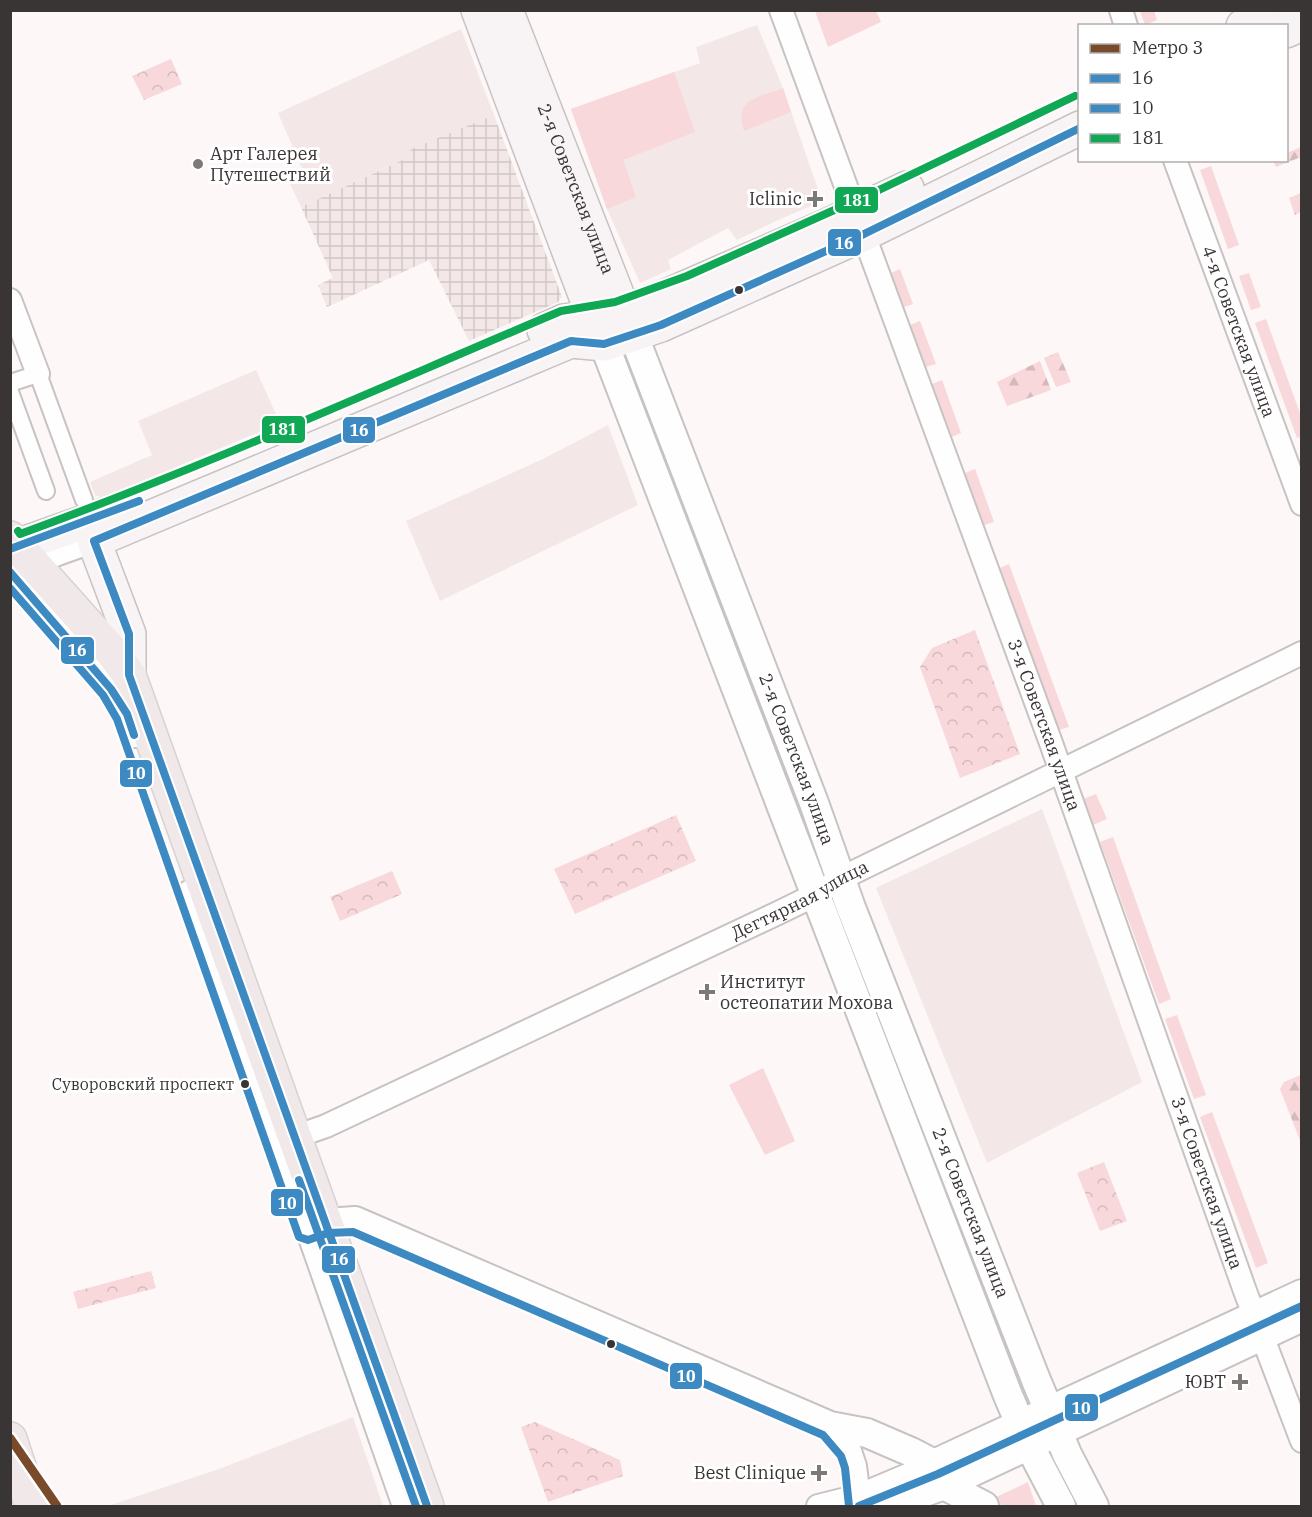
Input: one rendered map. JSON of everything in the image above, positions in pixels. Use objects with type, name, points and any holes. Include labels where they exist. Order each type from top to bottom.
[{"type":"main road","name":"2-я Советская улица","points":[[478,10],[614,327]]},
{"type":"main road","name":"2-я Советская улица","points":[[506,10],[614,327]]},
{"type":"main road","points":[[1247,24],[1274,10]]},
{"type":"main road","points":[[1288,31],[1302,24]]},
{"type":"main road","points":[[129,675],[129,634],[94,541],[571,341],[614,327],[681,317],[1078,106]]},
{"type":"main road","points":[[860,223],[1078,129]]},
{"type":"main road","points":[[427,1506],[316,1226],[295,1137],[129,675],[112,652],[15,554],[294,439],[564,321],[614,327]]},
{"type":"main road","points":[[10,1439],[32,1506]]},
{"type":"street","name":"3-я Советская улица","points":[[781,10],[1060,772],[1258,1326],[1302,1441]]},
{"type":"street","name":"4-я Советская улица","points":[[1176,162],[1302,504]]},
{"type":"street","points":[[10,300],[84,500]]},
{"type":"street","name":"2-я Советская улица","points":[[614,327],[811,792],[854,915],[1053,1422],[1094,1506]]},
{"type":"street","name":"2-я Советская улица","points":[[614,327],[815,895],[1025,1435],[1061,1506]]},
{"type":"street","points":[[10,383],[38,374]]},
{"type":"street","points":[[10,392],[45,491]]},
{"type":"street","points":[[94,541],[15,554],[111,688],[127,714],[316,1226],[404,1506]]},
{"type":"street","name":"Дегтярная улица","points":[[295,1137],[326,1126],[815,895],[842,878],[1302,653]]},
{"type":"street","points":[[316,1226],[355,1221],[830,1426],[867,1433],[911,1452],[937,1479],[984,1506]]},
{"type":"street","points":[[886,1506],[1025,1435],[1258,1326],[1302,1294]]},
{"type":"street","points":[[1258,1326],[1302,1317]]},
{"type":"street","points":[[830,1426],[850,1451],[855,1466],[859,1501]]},
{"type":"street","points":[[818,1506],[859,1501],[937,1479]]},
{"type":"shaded area","points":[[757,25],[783,88],[822,201],[737,240],[728,228],[668,260],[671,269],[640,283],[607,209],[571,109],[700,63],[696,47]]},
{"type":"shaded area","points":[[461,29],[494,115],[414,149],[407,158],[301,207],[286,175],[302,168],[278,113]]},
{"type":"shaded area","points":[[494,115],[562,297],[558,302],[469,341],[429,260],[327,307],[318,285],[333,278],[301,207],[407,158],[406,153],[414,148]]},
{"type":"shaded area","points":[[256,370],[280,423],[103,498],[95,495],[90,482],[152,455],[138,421]]},
{"type":"shaded area","points":[[608,425],[638,505],[440,601],[406,521],[543,459]]},
{"type":"shaded area","points":[[1042,809],[1142,1082],[987,1163],[876,888]]},
{"type":"shaded area","points":[[353,1417],[383,1506],[108,1506],[219,1469]]},
{"type":"green space","points":[[815,11],[876,11],[881,22],[828,47]]},
{"type":"green space","points":[[1140,11],[1154,11],[1157,20],[1145,24]]},
{"type":"green space","points":[[171,59],[182,84],[144,100],[132,76]]},
{"type":"green space","points":[[674,72],[695,132],[623,160],[636,197],[607,209],[571,109]]},
{"type":"green space","points":[[783,88],[791,112],[744,131],[742,112],[745,106],[757,97]]},
{"type":"green space","points":[[1301,147],[1301,157],[1276,167],[1274,162],[1288,162],[1288,153]]},
{"type":"green space","points":[[1211,166],[1239,245],[1228,249],[1200,170]]},
{"type":"green space","points":[[1301,193],[1301,212],[1295,215],[1289,198]]},
{"type":"green space","points":[[900,269],[913,304],[904,307],[891,273]]},
{"type":"green space","points":[[1249,273],[1261,307],[1251,310],[1239,276]]},
{"type":"green space","points":[[1266,319],[1301,416],[1301,437],[1297,438],[1255,323]]},
{"type":"green space","points":[[920,321],[936,364],[926,367],[910,325]]},
{"type":"green space","points":[[1058,352],[1071,382],[1056,387],[1044,358]]},
{"type":"green space","points":[[1040,361],[1051,390],[1007,406],[997,382]]},
{"type":"green space","points":[[942,380],[961,433],[952,437],[932,384]]},
{"type":"green space","points":[[975,469],[994,522],[984,525],[965,473]]},
{"type":"green space","points":[[1009,564],[1069,727],[1059,730],[1000,568]]},
{"type":"green space","points":[[975,630],[1020,754],[960,778],[920,667],[932,648]]},
{"type":"green space","points":[[1096,794],[1107,819],[1093,825],[1083,799]]},
{"type":"green space","points":[[676,815],[696,861],[575,914],[554,869]]},
{"type":"green space","points":[[1113,837],[1171,999],[1159,1004],[1100,842]]},
{"type":"green space","points":[[392,871],[402,894],[340,921],[330,897]]},
{"type":"green space","points":[[1177,1015],[1206,1095],[1194,1099],[1165,1019]]},
{"type":"green space","points":[[763,1068],[795,1141],[765,1155],[729,1085]]},
{"type":"green space","points":[[1301,1075],[1301,1143],[1280,1089],[1284,1082]]},
{"type":"green space","points":[[1212,1112],[1268,1263],[1256,1268],[1200,1117]]},
{"type":"green space","points":[[1104,1162],[1127,1221],[1100,1231],[1077,1173]]},
{"type":"green space","points":[[151,1271],[156,1288],[78,1309],[73,1292]]},
{"type":"green space","points":[[535,1422],[620,1460],[623,1476],[548,1502],[521,1427]]},
{"type":"green space","points":[[1028,1482],[1036,1506],[1004,1506],[990,1500]]},
{"type":"metro line","name":"3","points":[[10,1438],[57,1506]]},
{"type":"transit line","name":"181","points":[[18,531],[20,534],[157,482],[561,311],[615,302],[687,276],[879,190],[1075,96]]},
{"type":"transit line","name":"16","points":[[427,1506],[129,675],[129,634],[94,541],[571,341],[604,344],[661,325],[864,234],[1078,129]]},
{"type":"transit line","name":"16","points":[[10,549],[139,501]]},
{"type":"transit line","name":"16","points":[[10,572],[111,689],[127,714],[134,735]]},
{"type":"transit line","name":"10","points":[[10,588],[103,695],[117,719],[299,1237],[308,1240],[328,1233],[353,1232],[823,1435],[841,1456],[845,1468],[849,1506]]},
{"type":"transit line","name":"10","points":[[299,1180],[416,1506]]},
{"type":"transit line","name":"10","points":[[859,1506],[938,1474],[1302,1306]]},
{"type":"place","name":"Арт Галерея Путешествий","points":[[198,164]]},
{"type":"place","name":"Iclinic","points":[[815,199]]},
{"type":"place","name":"Институт остеопатии Мохова","points":[[707,992]]},
{"type":"place","name":"Суворовский проспект","points":[[245,1084]]},
{"type":"place","name":"ЮВТ","points":[[1240,1382]]},
{"type":"place","name":"Best Clinique","points":[[819,1473]]}]
